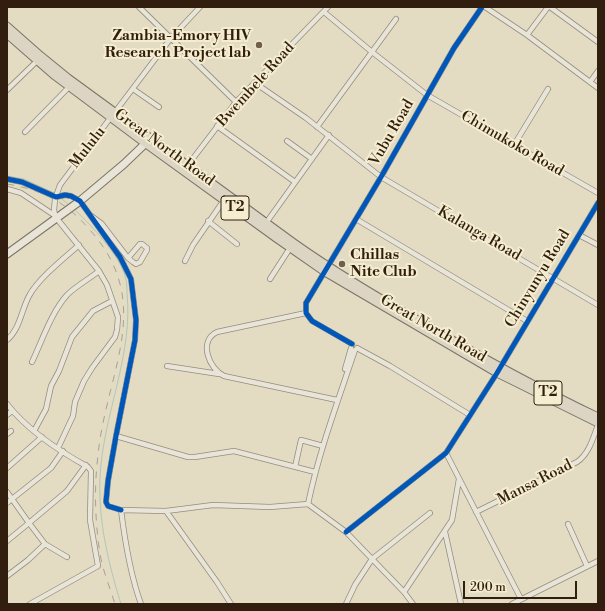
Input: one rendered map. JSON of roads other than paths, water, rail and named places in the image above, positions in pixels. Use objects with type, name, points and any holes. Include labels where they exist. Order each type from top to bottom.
[{"type":"main road","name":"Great North Road","points":[[7,26],[70,86],[113,115]]},
{"type":"main road","name":"Great North Road","points":[[7,34],[224,200],[290,248],[498,370],[598,424]]},
{"type":"main road","name":"Great North Road","points":[[148,141],[188,165],[326,269]]},
{"type":"main road","points":[[7,254],[80,201],[148,141]]},
{"type":"main road","name":"Great North Road","points":[[498,370],[598,416]]},
{"type":"street","points":[[139,7],[236,102]]},
{"type":"street","name":"Mululu","points":[[56,217],[54,210],[56,197],[64,178],[171,38],[200,7]]},
{"type":"street","name":"Bwembele Road","points":[[188,165],[236,102],[328,7]]},
{"type":"street","name":"Vubu Road","points":[[306,313],[306,303],[381,177],[454,48],[482,7]]},
{"type":"street","points":[[485,7],[527,35],[598,88]]},
{"type":"street","points":[[527,35],[549,7],[598,42]]},
{"type":"street","name":"Chimukoko Road","points":[[324,12],[427,95],[598,193]]},
{"type":"street","points":[[317,126],[396,19]]},
{"type":"street","points":[[7,90],[39,58]]},
{"type":"street","points":[[590,82],[598,71]]},
{"type":"street","name":"Kalanga Road","points":[[255,83],[292,107],[381,177],[598,305]]},
{"type":"street","points":[[25,132],[70,86]]},
{"type":"street","points":[[133,89],[159,107]]},
{"type":"street","points":[[514,146],[548,89]]},
{"type":"street","points":[[217,126],[295,182]]},
{"type":"street","points":[[266,223],[329,135]]},
{"type":"street","points":[[287,141],[312,159]]},
{"type":"street","points":[[7,179],[22,182],[56,197],[65,195],[71,196],[80,201],[120,257],[131,279],[136,320],[135,340],[108,481],[106,502],[108,506],[121,510],[166,510],[213,505],[270,507],[308,504],[346,532],[404,592],[413,604]]},
{"type":"street","points":[[7,189],[27,197],[48,210],[56,217],[99,271],[107,285],[118,317],[115,337],[87,376],[75,402],[73,416],[58,448]]},
{"type":"street","points":[[185,261],[208,221],[224,200]]},
{"type":"street","name":"Chinyunyu Road","points":[[346,532],[446,453],[554,278],[598,203]]},
{"type":"street","points":[[89,214],[102,224],[128,258],[136,264],[140,262],[147,252],[147,248],[142,244],[138,245],[128,258]]},
{"type":"street","points":[[356,219],[527,321]]},
{"type":"street","points":[[208,221],[237,244]]},
{"type":"street","points":[[579,235],[598,245]]},
{"type":"street","points":[[7,340],[16,330],[29,295],[46,276],[79,245]]},
{"type":"street","points":[[270,279],[290,248]]},
{"type":"street","points":[[32,362],[46,329],[64,299],[99,271]]},
{"type":"street","points":[[34,431],[46,409],[51,386],[59,371],[72,337],[93,311],[112,301]]},
{"type":"street","points":[[219,374],[214,370],[211,364],[206,347],[212,335],[217,332],[306,313],[312,321],[354,348],[390,366],[470,415]]},
{"type":"street","points":[[308,504],[315,472],[354,348]]},
{"type":"street","points":[[167,366],[219,374],[337,400]]},
{"type":"street","points":[[7,404],[12,411],[34,431],[86,465],[91,471],[90,520],[98,566],[30,604]]},
{"type":"street","points":[[7,415],[12,411]]},
{"type":"street","name":"Mansa Road","points":[[476,512],[577,462],[587,453],[598,424]]},
{"type":"street","points":[[116,436],[188,457],[234,451],[315,472]]},
{"type":"street","points":[[7,468],[42,437]]},
{"type":"street","points":[[295,467],[301,440],[323,446]]},
{"type":"street","points":[[7,503],[51,468],[64,451]]},
{"type":"street","points":[[446,453],[521,599]]},
{"type":"street","points":[[7,541],[67,491],[86,465]]},
{"type":"street","points":[[404,592],[445,532],[454,516],[459,479]]},
{"type":"street","points":[[7,492],[45,544],[67,557]]},
{"type":"street","points":[[121,510],[129,562],[141,604]]},
{"type":"street","points":[[166,510],[231,604]]},
{"type":"street","points":[[346,604],[355,584],[372,559],[430,513]]},
{"type":"street","points":[[568,524],[587,566]]},
{"type":"street","points":[[445,532],[461,604]]},
{"type":"street","points":[[7,576],[28,560],[45,544]]},
{"type":"street","points":[[512,604],[598,560]]},
{"type":"waterway","points":[[7,176],[24,179],[54,193]]},
{"type":"waterway","points":[[62,199],[69,205]]},
{"type":"waterway","points":[[76,211],[97,232],[111,250],[122,268],[127,282],[128,315],[126,336],[123,357],[104,443],[100,482],[101,518],[107,553],[121,604]]},
{"type":"railway","points":[[7,184],[43,194],[63,205],[81,220],[110,258],[120,285],[124,312],[122,339],[103,425],[98,455],[96,492],[96,517],[100,554],[115,604]]},
{"type":"place","name":"Zambia-Emory HIV Research Project lab","points":[[259,45]]},
{"type":"place","name":"Chillas Nite Club","points":[[342,264]]}]
